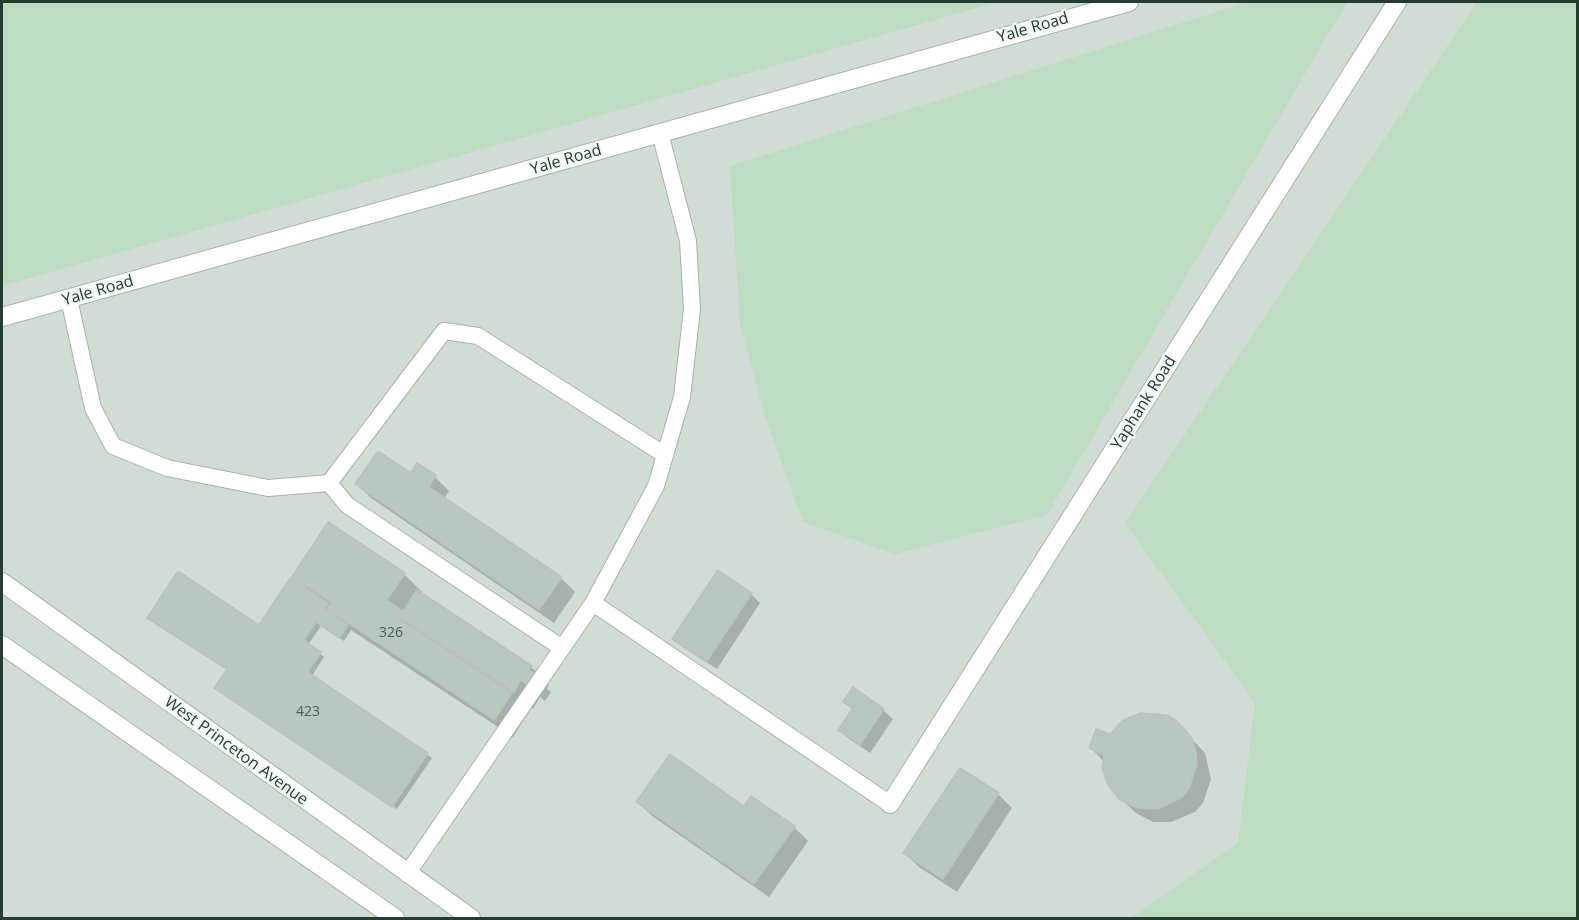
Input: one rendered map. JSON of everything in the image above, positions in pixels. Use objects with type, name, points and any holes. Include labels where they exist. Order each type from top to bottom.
[{"type":"street","name":"Yale Road","points":[[2,317],[1130,2]]},
{"type":"street","name":"Yaphank Road","points":[[890,804],[1397,2]]},
{"type":"street","name":"West Princeton Avenue","points":[[2,582],[406,874],[471,918]]},
{"type":"street","points":[[2,645],[395,918]]},
{"type":"street","points":[[2,656],[28,664]]},
{"type":"lane","points":[[406,874],[593,603],[656,486],[682,397],[692,309],[687,241],[660,133]]},
{"type":"lane","points":[[69,299],[93,408],[113,446],[167,468],[268,488],[329,483],[444,331],[478,336],[665,455]]},
{"type":"lane","points":[[329,483],[347,505],[562,648]]},
{"type":"lane","points":[[593,603],[890,804]]},
{"type":"shaded area","points":[[2,2],[1577,2],[1577,918],[2,918]]},
{"type":"green space","points":[[2,2],[998,2],[2,286]]},
{"type":"green space","points":[[1248,2],[1347,2],[1047,515],[895,554],[803,522],[765,416],[740,324],[730,166]]},
{"type":"green space","points":[[1477,2],[1577,2],[1577,918],[1131,918],[1238,843],[1255,703],[1125,523]]},
{"type":"building","points":[[378,451],[411,473],[417,463],[436,475],[429,487],[562,577],[539,610],[355,484]]},
{"type":"building","points":[[328,522],[405,573],[387,600],[403,611],[417,590],[532,666],[529,670],[534,673],[526,684],[521,680],[514,692],[401,618],[399,619],[512,693],[494,720],[327,609],[331,602],[292,577]]},
{"type":"building","points":[[718,570],[752,593],[707,661],[672,639]]},
{"type":"building","points":[[178,571],[259,625],[290,578],[328,603],[324,609],[348,625],[339,638],[316,622],[304,640],[321,652],[308,672],[428,753],[392,807],[214,688],[227,669],[147,618]]},
{"type":"building","points":[[853,687],[884,709],[860,745],[838,730],[853,708],[843,702]]},
{"type":"building","points":[[1141,713],[1166,715],[1176,720],[1192,738],[1196,751],[1197,764],[1189,789],[1181,798],[1157,809],[1138,808],[1120,800],[1108,785],[1102,767],[1104,755],[1089,748],[1096,729],[1110,734],[1123,720]]},
{"type":"building","points":[[670,754],[744,806],[751,796],[795,826],[754,884],[636,802]]},
{"type":"building","points":[[960,768],[999,793],[943,879],[903,853]]}]
